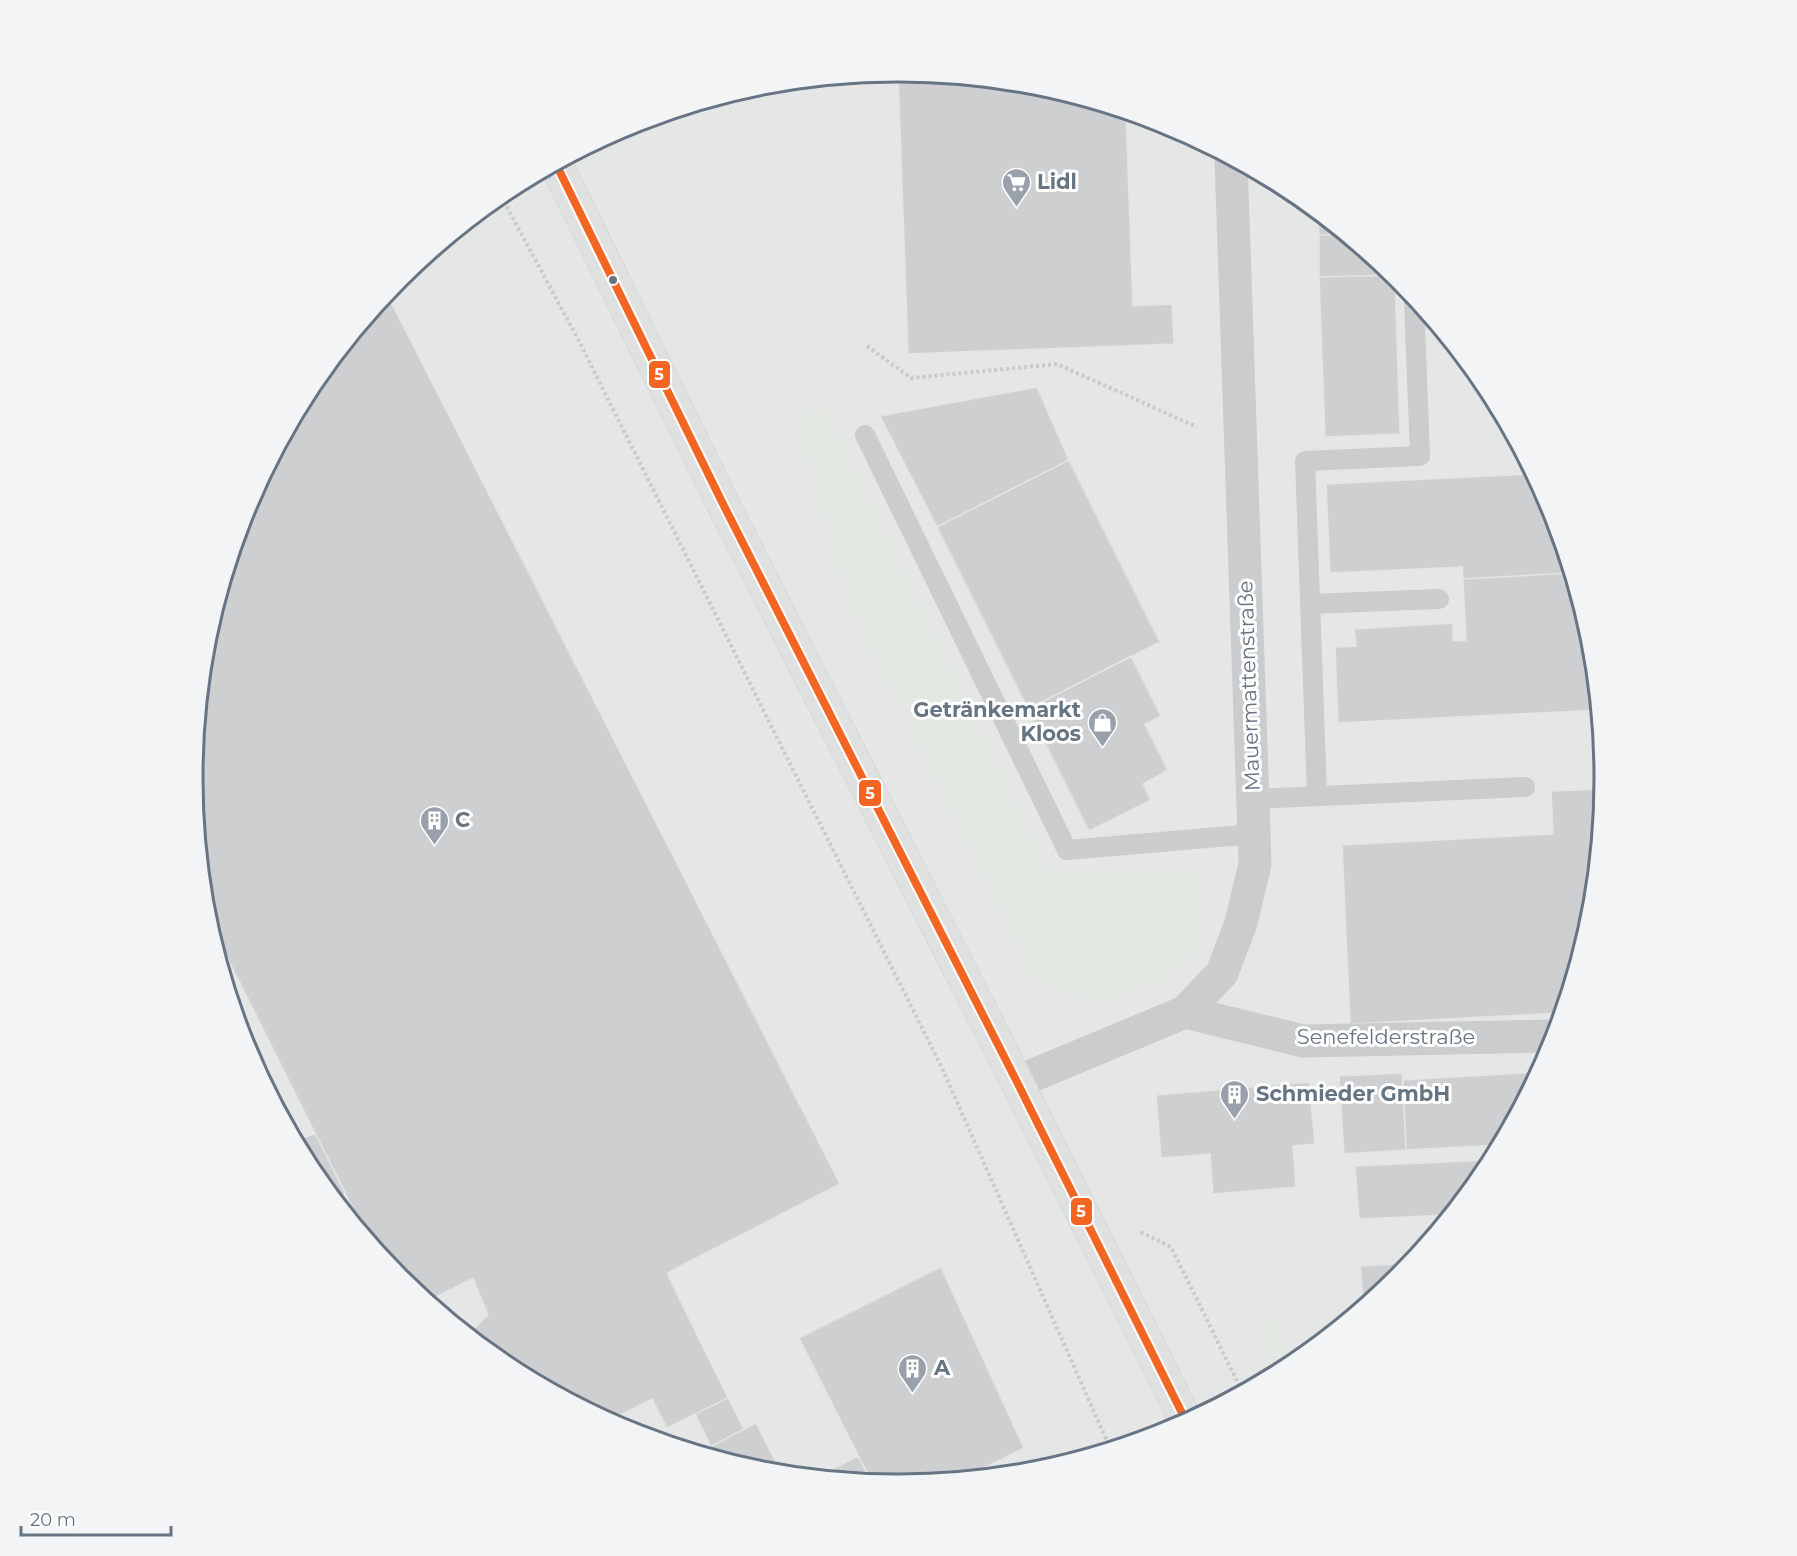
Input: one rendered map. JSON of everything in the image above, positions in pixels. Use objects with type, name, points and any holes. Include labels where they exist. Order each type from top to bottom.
[{"type":"street","name":"Mauermattenstraße","points":[[1017,1082],[1185,1012],[1222,973],[1241,923],[1255,864],[1231,168]]},
{"type":"street","points":[[560,171],[729,514],[1182,1413]]},
{"type":"street","name":"Senefelderstraße","points":[[1185,1012],[1303,1041],[1544,1036]]},
{"type":"lane","points":[[1317,795],[1305,461],[1420,456],[1414,312]]},
{"type":"lane","points":[[865,435],[1067,850],[1254,834]]},
{"type":"lane","points":[[1310,604],[1439,599]]},
{"type":"lane","points":[[1253,799],[1526,788]]},
{"type":"path","points":[[506,205],[580,343],[942,1068],[1107,1441]]},
{"type":"path","points":[[867,346],[912,378],[1057,364],[1241,447]]},
{"type":"path","points":[[1171,1247],[1239,1384]]},
{"type":"shaded area","points":[[898,82],[989,88],[1079,106],[1122,119],[1165,135],[1246,176],[1322,226],[1357,255],[1421,319],[1450,355],[1501,430],[1522,470],[1557,554],[1570,598],[1581,642],[1593,733],[1593,823],[1588,869],[1581,914],[1557,1002],[1541,1044],[1501,1126],[1477,1164],[1421,1237],[1357,1301],[1322,1330],[1285,1356],[1206,1402],[1165,1421],[1079,1450],[989,1468],[898,1474],[808,1468],[718,1450],[675,1437],[632,1421],[551,1380],[475,1330],[440,1301],[376,1237],[347,1201],[296,1126],[275,1086],[240,1002],[227,958],[216,914],[204,823],[204,733],[209,687],[216,642],[240,554],[256,512],[296,430],[320,392],[376,319],[440,255],[475,226],[512,200],[591,154],[632,135],[718,106],[808,88],[853,84]]},
{"type":"shaded area","points":[[826,409],[1050,872],[1201,869],[1203,917],[1195,954],[1163,983],[1095,1004],[1033,977],[852,610],[794,415]]},
{"type":"shaded area","points":[[1245,1285],[1293,1350],[1275,1362]]},
{"type":"building","name":"Lidl","points":[[898,82],[989,88],[1079,106],[1126,121],[1133,306],[1172,304],[1174,344],[908,354]]},
{"type":"building","points":[[1318,224],[1332,234],[1319,235]]},
{"type":"building","points":[[1332,234],[1379,275],[1319,277],[1319,235]]},
{"type":"building","points":[[1379,275],[1395,292],[1400,434],[1325,437],[1319,277]]},
{"type":"building","name":"C","points":[[391,303],[840,1184],[667,1273],[728,1398],[667,1428],[652,1399],[620,1415],[551,1380],[512,1356],[474,1329],[488,1315],[473,1278],[436,1297],[376,1237],[352,1208],[226,956],[216,914],[204,823],[204,733],[216,642],[240,554],[256,512],[296,430],[320,392],[347,355]]},
{"type":"building","points":[[1037,387],[1069,460],[937,527],[880,416]]},
{"type":"building","points":[[1069,460],[1160,642],[1028,709],[937,527]]},
{"type":"building","points":[[1524,474],[1541,512],[1563,573],[1463,579],[1462,567],[1330,573],[1326,484]]},
{"type":"building","points":[[1563,573],[1581,642],[1591,710],[1338,723],[1335,647],[1356,646],[1354,629],[1453,623],[1453,641],[1466,640],[1463,579]]},
{"type":"building","name":"Getränkemarkt Kloos","points":[[1131,656],[1161,716],[1145,724],[1168,770],[1143,784],[1151,800],[1089,831],[1028,709]]},
{"type":"building","points":[[1594,789],[1593,823],[1581,914],[1553,1013],[1350,1024],[1342,845],[1553,834],[1551,791]]},
{"type":"building","points":[[1402,1073],[1406,1150],[1344,1154],[1339,1076]]},
{"type":"building","points":[[1528,1073],[1489,1146],[1406,1150],[1403,1080]]},
{"type":"building","name":"Schmieder GmbH","points":[[1309,1082],[1315,1144],[1293,1146],[1296,1187],[1213,1194],[1210,1154],[1161,1158],[1156,1095]]},
{"type":"building","points":[[315,1133],[346,1194],[343,1195],[304,1138]]},
{"type":"building","points":[[1479,1161],[1438,1215],[1359,1219],[1355,1166]]},
{"type":"building","points":[[1396,1264],[1363,1295],[1360,1266]]},
{"type":"building","name":"A","points":[[941,1267],[1024,1448],[983,1469],[898,1474],[867,1473],[799,1338]]},
{"type":"building","points":[[728,1398],[744,1429],[711,1447],[695,1414]]},
{"type":"building","points":[[756,1423],[776,1462],[718,1450],[709,1447]]},
{"type":"building","points":[[858,1456],[867,1473],[853,1472],[831,1470]]},
{"type":"transit line","name":"5","points":[[560,171],[723,504],[1017,1082],[1182,1413]]},
{"type":"place","name":"Lidl","points":[[1016,208]]},
{"type":"place","name":"Getränkemarkt Kloos","points":[[1102,748]]},
{"type":"place","name":"C","points":[[434,846]]},
{"type":"place","name":"Schmieder GmbH","points":[[1235,1120]]},
{"type":"place","name":"A","points":[[913,1394]]}]
